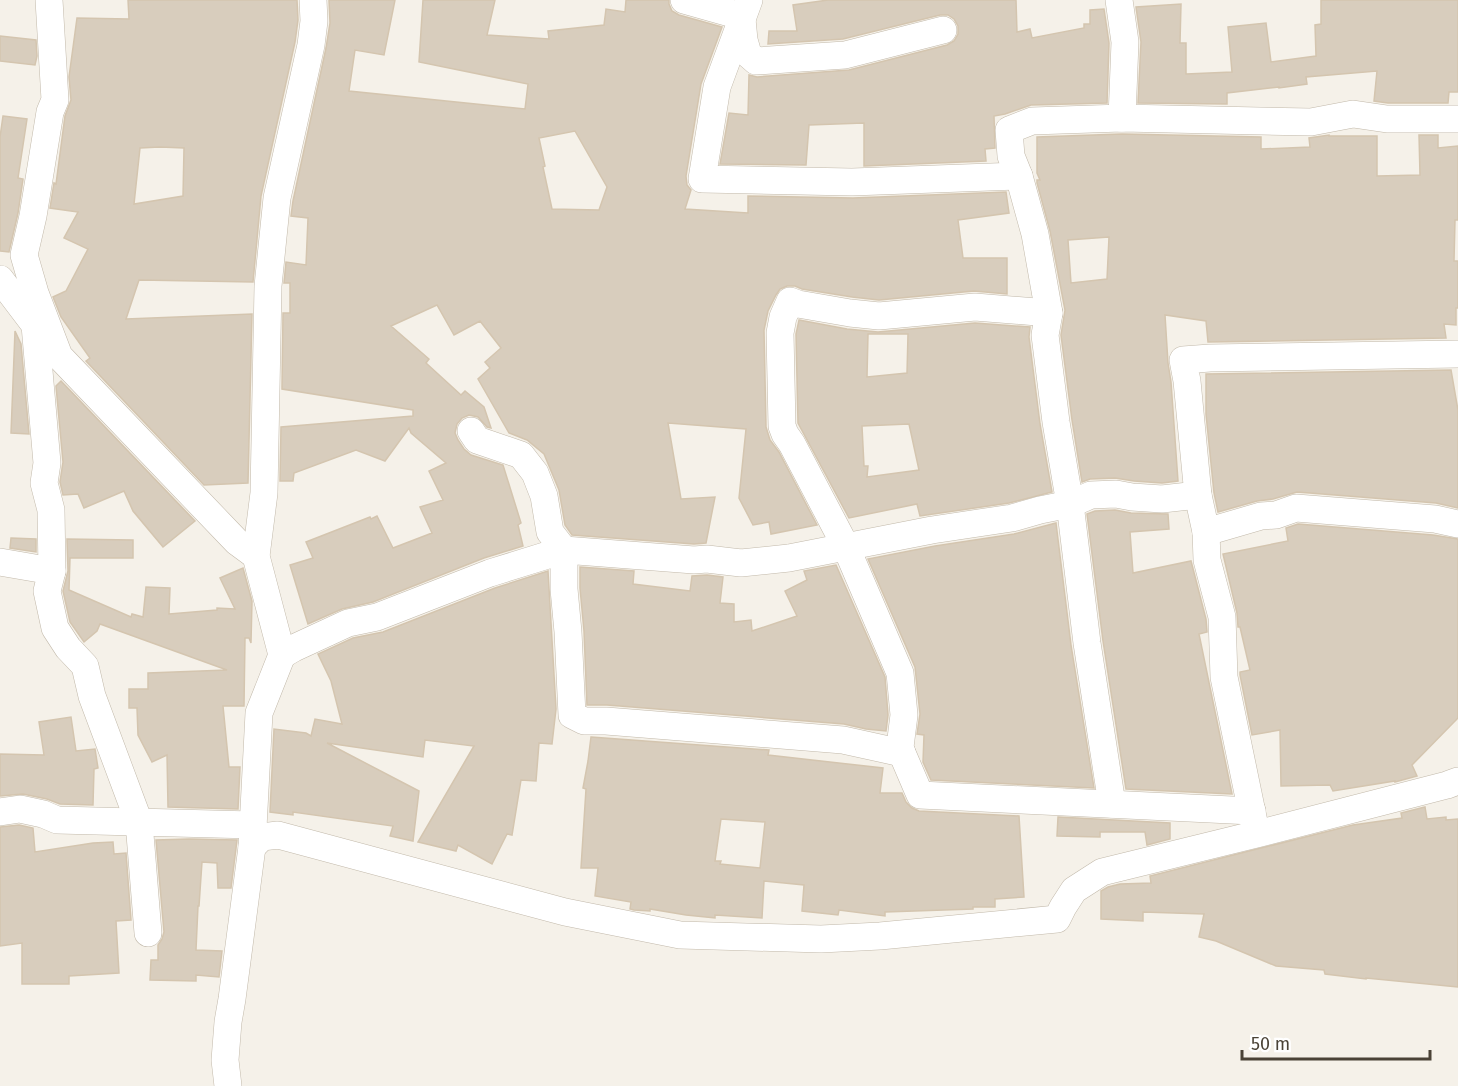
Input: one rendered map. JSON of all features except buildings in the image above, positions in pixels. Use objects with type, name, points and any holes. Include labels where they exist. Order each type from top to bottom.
[{"type":"street","points":[[49,0],[55,100],[50,112],[33,216],[24,255],[43,328],[47,463],[44,483],[51,510],[52,571],[47,591],[56,628],[68,648],[85,666],[92,696],[139,822],[148,933]]},
{"type":"street","points":[[228,1086],[225,1060],[228,1022],[252,836],[259,713],[282,655],[256,555],[264,493],[269,275],[277,198],[311,45],[314,21],[313,0]]},
{"type":"street","points":[[684,0],[730,12],[746,9]]},
{"type":"street","points":[[1119,0],[1125,42],[1122,118]]},
{"type":"street","points":[[746,9],[744,40],[748,54],[756,61],[844,55],[943,30]]},
{"type":"street","points":[[746,9],[717,87],[702,179],[852,182],[1019,176]]},
{"type":"street","points":[[1112,804],[1087,642],[1070,504],[1056,422],[1045,335],[1049,313],[1035,234],[1011,156],[1009,130],[1032,122],[1122,118],[1311,122],[1353,114],[1387,118],[1458,119]]},
{"type":"street","points":[[0,279],[43,328],[59,356],[237,542],[256,555]]},
{"type":"street","points":[[1049,313],[975,307],[879,316],[850,313],[790,301],[783,317],[780,333],[782,426],[846,547],[900,673],[904,715],[900,747],[902,753],[920,795],[1112,804],[1254,823]]},
{"type":"street","points":[[1254,823],[1224,677],[1222,617],[1208,560],[1206,532],[1198,495],[1188,381],[1183,360],[1458,354]]},
{"type":"street","points":[[471,431],[477,440],[521,455],[535,473],[544,496],[550,532],[564,550],[564,589],[572,715],[584,721],[843,740],[902,753]]},
{"type":"street","points":[[282,655],[348,623],[377,617],[490,573],[564,550],[741,563],[789,558],[932,530],[1012,518],[1070,504],[1090,495],[1116,494],[1162,499],[1198,495]]},
{"type":"street","points":[[1206,532],[1296,508],[1435,519],[1458,524]]},
{"type":"street","points":[[0,562],[52,571]]},
{"type":"street","points":[[0,812],[20,809],[57,820],[139,822],[262,837],[278,835],[565,912],[680,935],[822,939],[880,936],[1057,919],[1074,890],[1102,872],[1254,823],[1458,781]]}]
